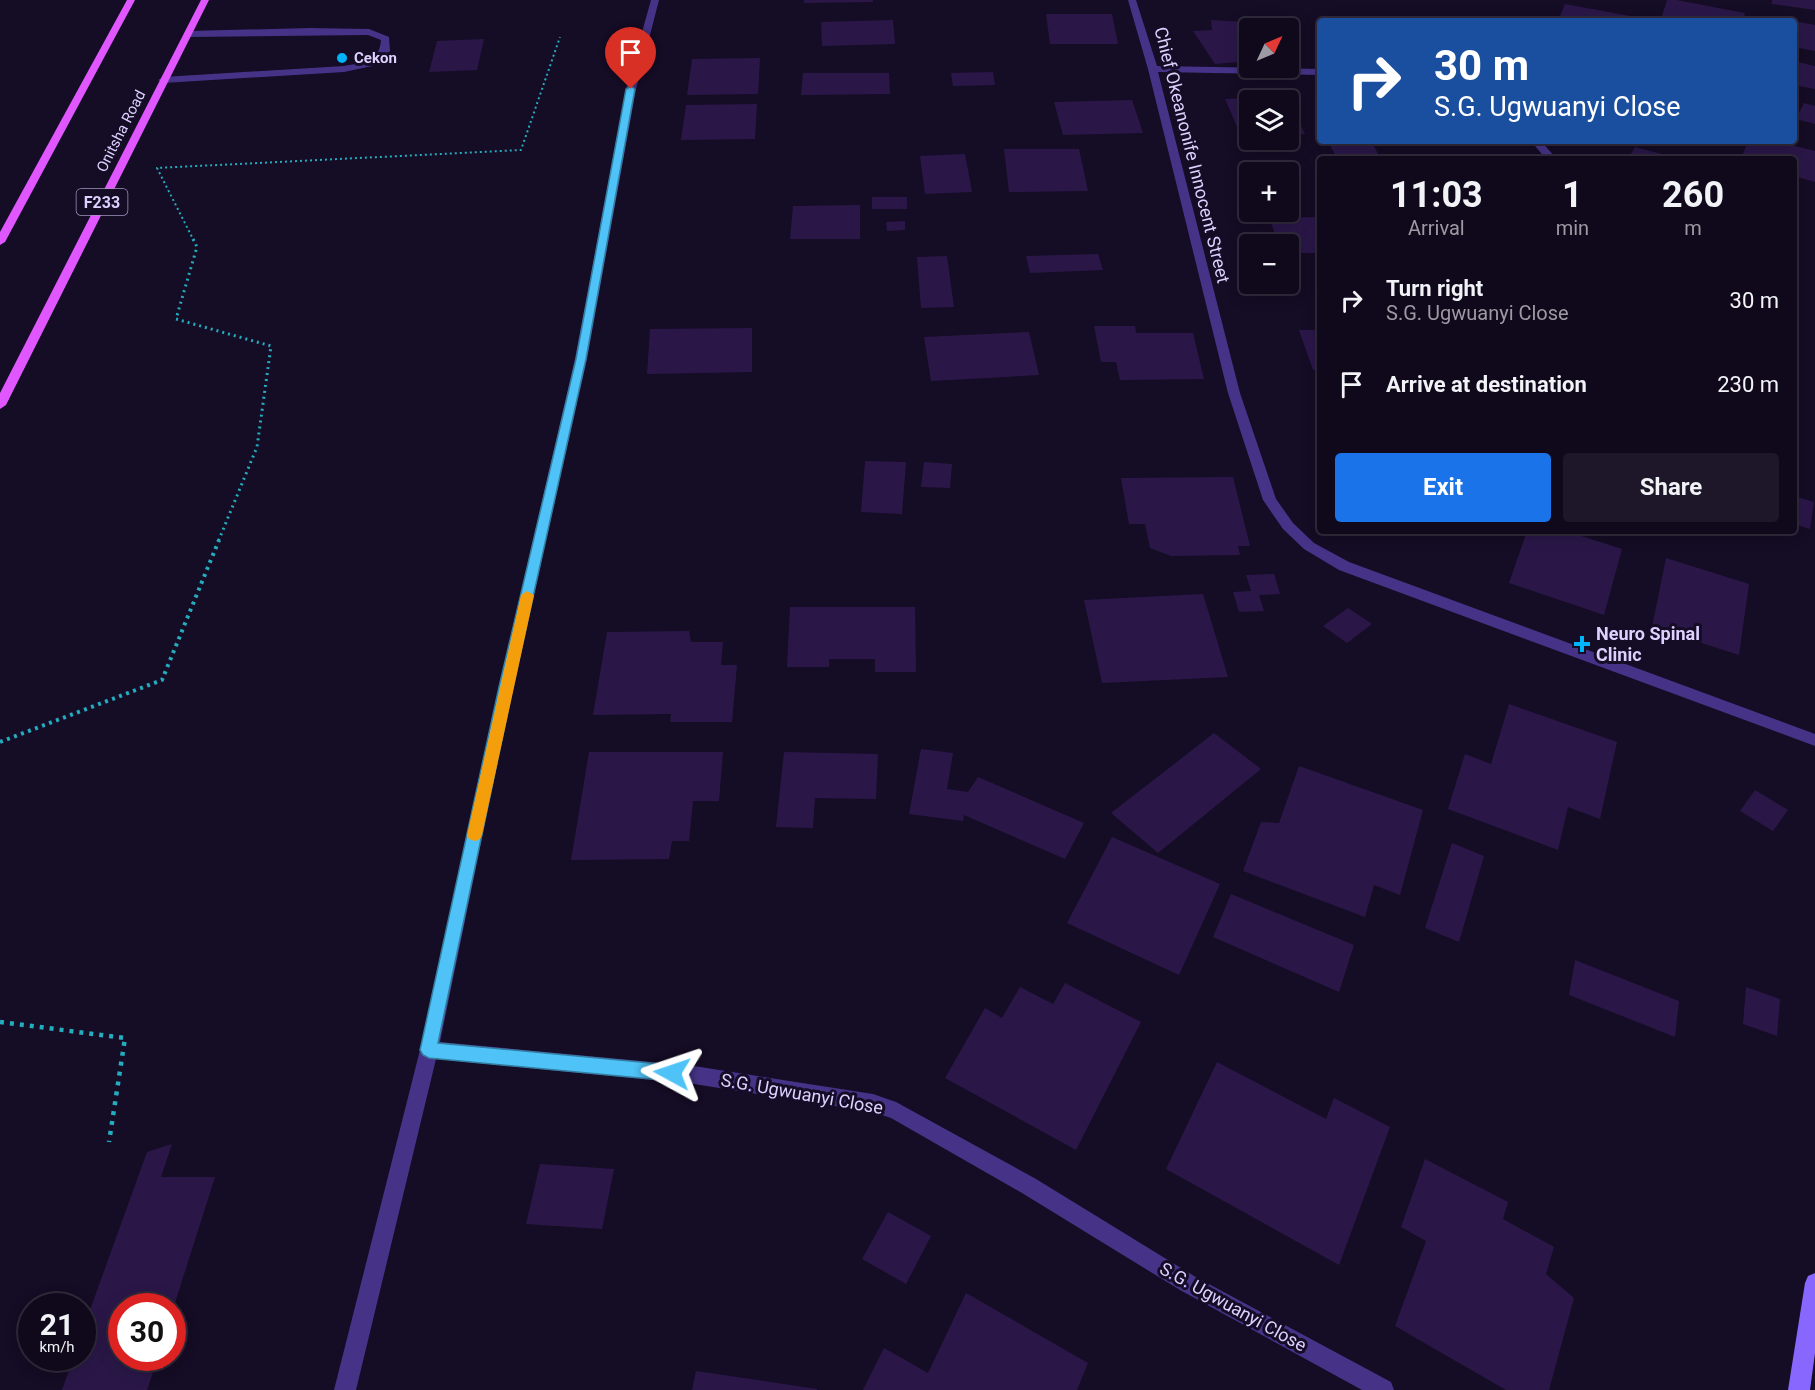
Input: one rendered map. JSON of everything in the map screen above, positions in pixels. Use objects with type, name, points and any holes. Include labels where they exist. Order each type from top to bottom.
[{"type":"main road","points":[[0,242],[131,0]]},
{"type":"main road","name":"Onitsha Road","points":[[0,405],[205,0]]},
{"type":"main road","points":[[1799,1390],[1815,1283]]},
{"type":"street","points":[[345,1390],[429,1050],[506,687],[581,359],[631,89],[655,0]]},
{"type":"street","name":"Chief Okeanonife Innocent Street","points":[[1132,0],[1154,69],[1234,393],[1270,500],[1288,526],[1309,546],[1344,566],[1815,740]]},
{"type":"street","points":[[163,80],[344,69],[374,63],[385,51],[386,39],[369,32],[189,34]]},
{"type":"street","points":[[1154,69],[1317,72]]},
{"type":"street","points":[[1539,144],[1549,156]]},
{"type":"street","name":"S.G. Ugwuanyi Close","points":[[429,1050],[694,1075],[873,1103],[896,1111],[1029,1186],[1187,1283],[1383,1390]]},
{"type":"path","points":[[0,742],[162,680],[257,447],[271,346],[176,319],[197,247],[157,168],[521,150],[560,37]]},
{"type":"path","points":[[0,1022],[125,1038],[109,1142]]},
{"type":"building","points":[[804,0],[873,0],[873,2],[804,3]]},
{"type":"building","points":[[1667,0],[1745,13],[1744,18],[1661,18]]},
{"type":"building","points":[[1772,0],[1815,0],[1815,10],[1772,4]]},
{"type":"building","points":[[1565,4],[1641,18],[1559,18]]},
{"type":"building","points":[[1046,14],[1112,14],[1118,44],[1050,44]]},
{"type":"building","points":[[893,20],[895,44],[822,46],[821,22]]},
{"type":"building","points":[[1211,20],[1239,22],[1239,62],[1215,64],[1193,31],[1212,30]]},
{"type":"building","points":[[1797,22],[1815,25],[1815,51],[1797,48]]},
{"type":"building","points":[[484,39],[477,70],[429,72],[437,41]]},
{"type":"building","points":[[760,58],[758,94],[687,95],[692,59]]},
{"type":"building","points":[[1797,62],[1815,66],[1815,89],[1797,86]]},
{"type":"building","points":[[993,72],[995,85],[953,86],[951,73]]},
{"type":"building","points":[[803,73],[889,73],[890,94],[801,95]]},
{"type":"building","points":[[1239,98],[1239,131],[1225,99]]},
{"type":"building","points":[[1132,100],[1143,133],[1063,135],[1054,102]]},
{"type":"building","points":[[1804,103],[1815,106],[1815,124],[1797,119]]},
{"type":"building","points":[[757,104],[755,139],[681,140],[686,105]]},
{"type":"building","points":[[1299,121],[1305,134],[1299,134]]},
{"type":"building","points":[[1330,144],[1373,144],[1379,156],[1336,156]]},
{"type":"building","points":[[1747,144],[1787,144],[1815,151],[1815,182],[1797,177],[1797,156],[1742,156]]},
{"type":"building","points":[[1635,147],[1669,156],[1630,156]]},
{"type":"building","points":[[1004,149],[1079,149],[1088,191],[1009,192]]},
{"type":"building","points":[[965,154],[972,192],[925,194],[920,156]]},
{"type":"building","points":[[872,197],[907,197],[907,209],[872,209]]},
{"type":"building","points":[[860,205],[860,239],[790,239],[793,206]]},
{"type":"building","points":[[1299,217],[1317,217],[1317,253],[1299,253],[1299,234],[1275,234],[1271,222],[1299,222]]},
{"type":"building","points":[[905,221],[905,230],[887,231],[886,222]]},
{"type":"building","points":[[1098,254],[1103,270],[1030,273],[1026,256]]},
{"type":"building","points":[[947,256],[954,307],[921,308],[917,257]]},
{"type":"building","points":[[1094,326],[1135,326],[1136,333],[1193,333],[1204,379],[1120,380],[1116,362],[1101,362]]},
{"type":"building","points":[[752,328],[752,372],[647,374],[650,329]]},
{"type":"building","points":[[1299,330],[1317,330],[1317,370],[1313,370]]},
{"type":"building","points":[[1029,332],[1039,375],[931,381],[924,337]]},
{"type":"building","points":[[865,461],[906,462],[902,514],[861,512]]},
{"type":"building","points":[[924,462],[952,464],[950,488],[921,487]]},
{"type":"building","points":[[1233,477],[1250,546],[1238,546],[1240,555],[1171,556],[1150,548],[1145,524],[1129,524],[1121,478]]},
{"type":"building","points":[[1797,497],[1814,502],[1810,529],[1797,525]]},
{"type":"building","points":[[1526,534],[1575,534],[1622,549],[1604,615],[1509,583]]},
{"type":"building","points":[[1666,558],[1749,584],[1739,655],[1652,627]]},
{"type":"building","points":[[1274,574],[1280,594],[1259,595],[1264,611],[1239,612],[1233,592],[1251,591],[1246,575]]},
{"type":"building","points":[[1203,594],[1228,677],[1102,683],[1084,600]]},
{"type":"building","points":[[790,607],[915,607],[916,672],[875,672],[875,659],[829,659],[829,667],[787,667]]},
{"type":"building","points":[[1348,608],[1372,624],[1347,643],[1323,626]]},
{"type":"building","points":[[689,631],[691,642],[723,642],[721,665],[737,665],[732,722],[670,722],[671,714],[593,715],[607,632]]},
{"type":"building","points":[[1509,704],[1617,742],[1600,819],[1568,807],[1558,850],[1448,809],[1465,754],[1491,764]]},
{"type":"building","points":[[1214,733],[1261,769],[1158,853],[1111,813]]},
{"type":"building","points":[[921,749],[953,753],[947,789],[968,792],[978,777],[1084,823],[1065,859],[964,815],[963,821],[909,814]]},
{"type":"building","points":[[589,752],[723,752],[719,801],[693,801],[689,841],[672,841],[669,859],[571,860]]},
{"type":"building","points":[[784,752],[878,754],[876,799],[815,798],[813,828],[776,827]]},
{"type":"building","points":[[1299,766],[1423,810],[1400,895],[1374,885],[1365,917],[1243,871],[1261,822],[1279,823]]},
{"type":"building","points":[[1755,790],[1788,810],[1773,831],[1740,811]]},
{"type":"building","points":[[1112,837],[1220,884],[1179,975],[1067,923]]},
{"type":"building","points":[[1452,843],[1484,856],[1459,942],[1425,928]]},
{"type":"building","points":[[1231,894],[1354,945],[1339,992],[1213,937]]},
{"type":"building","points":[[1575,960],[1679,1001],[1675,1037],[1569,995]]},
{"type":"building","points":[[1065,983],[1141,1022],[1076,1150],[945,1078],[985,1008],[1002,1018],[1020,987],[1053,1004]]},
{"type":"building","points":[[1746,987],[1780,999],[1777,1036],[1743,1024]]},
{"type":"building","points":[[1217,1062],[1326,1119],[1334,1098],[1390,1127],[1339,1265],[1166,1169]]},
{"type":"building","points":[[172,1144],[161,1177],[215,1177],[178,1293],[108,1293],[108,1371],[154,1371],[147,1390],[62,1390],[69,1371],[96,1371],[96,1293],[147,1152]]},
{"type":"building","points":[[1425,1159],[1508,1202],[1503,1219],[1554,1247],[1546,1274],[1574,1298],[1549,1390],[1506,1390],[1395,1326],[1426,1241],[1401,1227]]},
{"type":"building","points":[[540,1164],[614,1169],[602,1229],[526,1224]]},
{"type":"building","points":[[888,1212],[931,1236],[906,1284],[862,1259]]},
{"type":"building","points":[[966,1293],[1088,1363],[1077,1390],[863,1390],[884,1348],[928,1373]]},
{"type":"building","points":[[696,1371],[817,1389],[817,1390],[692,1390]]},
{"type":"slow traffic","points":[[475,835],[527,595]]},
{"type":"place","name":"Cekon","points":[[342,58]]},
{"type":"place","name":"Neuro Spinal Clinic","points":[[1582,644]]},
{"type":"route","points":[[631,89],[581,359],[506,687],[429,1050],[672,1073]]}]
